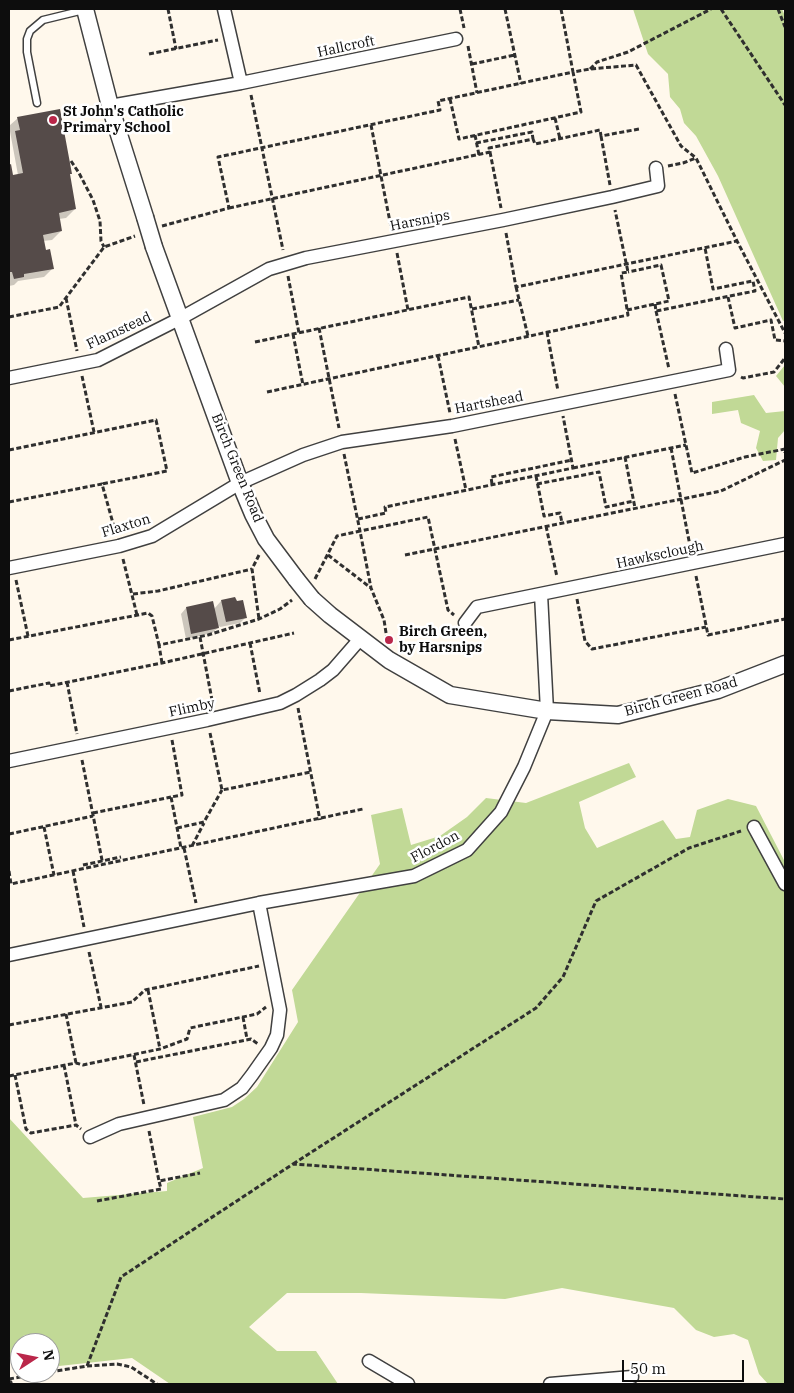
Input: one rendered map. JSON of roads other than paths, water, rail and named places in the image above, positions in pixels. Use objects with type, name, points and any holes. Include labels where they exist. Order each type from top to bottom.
[{"type":"street","name":"Birch Green Road","points":[[85,9],[110,106],[154,247],[240,483],[266,539],[312,599],[360,639],[389,660],[450,695],[547,712],[618,715],[718,690],[785,664]]},
{"type":"street","points":[[224,9],[245,83]]},
{"type":"street","name":"Hallcroft","points":[[110,106],[245,83],[456,39]]},
{"type":"street","name":"Harsnips","points":[[181,318],[269,269],[306,258],[503,220],[658,186],[656,168]]},
{"type":"street","name":"Flamstead","points":[[9,378],[98,360],[181,318]]},
{"type":"street","name":"Hartshead","points":[[240,483],[342,442],[452,426],[729,370],[726,349]]},
{"type":"street","name":"Flaxton","points":[[11,568],[120,546],[152,536],[240,483]]},
{"type":"street","name":"Hawksclough","points":[[465,623],[477,607],[785,544]]},
{"type":"street","points":[[541,594],[547,712]]},
{"type":"street","name":"Flimby","points":[[9,761],[280,703],[296,695],[333,670],[360,639]]},
{"type":"street","name":"Flordon","points":[[9,955],[259,903],[414,876],[467,850],[501,812],[524,767],[547,712]]},
{"type":"street","points":[[754,827],[785,884]]},
{"type":"street","points":[[90,1138],[119,1124],[206,1106],[224,1100],[242,1088],[269,1052],[277,1035],[280,1023],[280,1010],[259,903]]},
{"type":"street","points":[[368,1361],[408,1384]]},
{"type":"street","points":[[550,1384],[632,1377]]},
{"type":"lane","points":[[37,103],[27,52],[26,39],[30,31],[43,20],[85,9]]},
{"type":"place","name":"St John's Catholic Primary School","points":[[53,120]]},
{"type":"place","name":"Birch Green, by Harsnips","points":[[389,640]]}]
